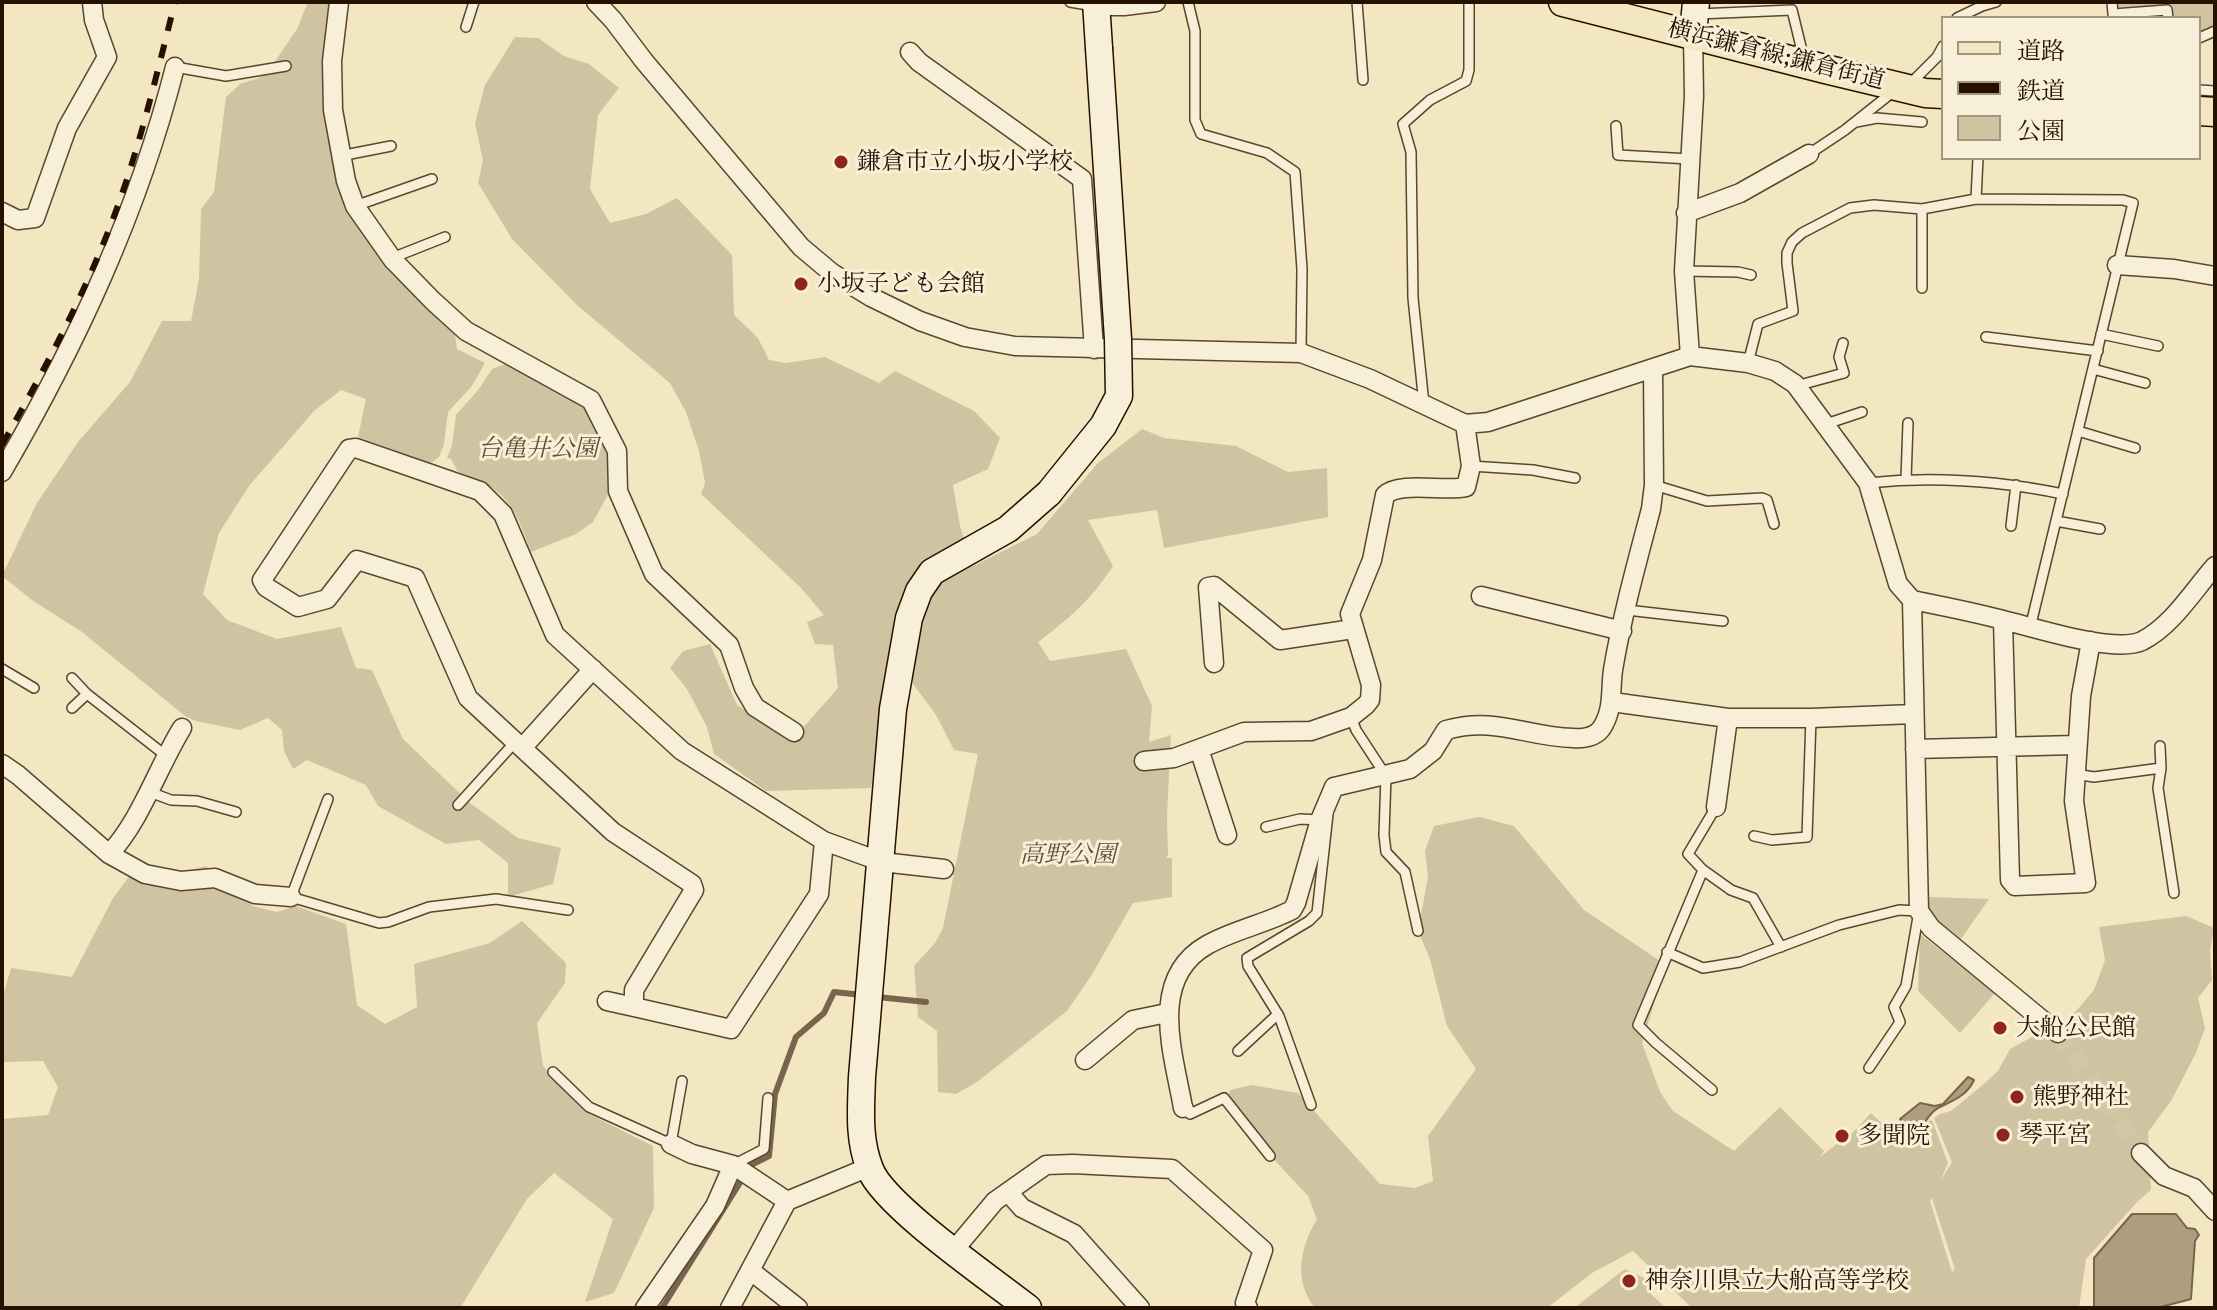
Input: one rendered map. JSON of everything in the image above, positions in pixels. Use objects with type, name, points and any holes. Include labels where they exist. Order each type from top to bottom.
[{"type":"main road","name":"横浜鎌倉線;鎌倉街道","points":[[1563,2],[1694,17],[1804,63],[1941,94]]},
{"type":"street","points":[[2,212],[18,220],[35,218],[67,128],[107,57],[94,20],[92,2]]},
{"type":"street","points":[[339,2],[332,61],[333,110],[340,156],[355,206],[392,258],[466,331],[591,400],[617,451],[618,491],[654,574],[729,645],[744,688],[755,707],[794,732]]},
{"type":"street","points":[[596,2],[801,247],[832,273],[871,297],[920,321],[965,337],[1015,346],[1301,353],[1370,379],[1465,424],[1488,422],[1690,356],[1748,363],[1775,371],[1796,386],[1868,483],[1898,584],[1912,600],[2030,628],[2122,645],[2139,643],[2170,620],[2215,566]]},
{"type":"street","points":[[1028,1308],[894,1200],[869,1167],[861,1134],[862,1077],[893,704],[909,618],[919,591],[932,572],[1008,529],[1049,493],[1103,426],[1119,396],[1099,48],[1087,3],[1124,6],[1156,2]]},
{"type":"street","points":[[1690,356],[1684,271],[1694,96],[1694,17]]},
{"type":"street","points":[[910,52],[930,70],[1082,179],[1094,349]]},
{"type":"street","points":[[2,472],[64,362],[117,247],[158,134],[175,67]]},
{"type":"street","points":[[1686,213],[1740,193],[1809,154]]},
{"type":"street","points":[[2117,265],[2215,276]]},
{"type":"street","points":[[1183,1108],[1167,1013],[1181,968],[1205,946],[1292,910],[1334,787],[1410,769],[1433,751],[1446,730],[1465,725],[1499,725],[1572,738],[1589,737],[1599,732],[1612,702],[1613,673],[1654,485],[1653,369]]},
{"type":"street","points":[[1144,761],[1174,758],[1244,732],[1311,731],[1351,717],[1366,705],[1372,692],[1350,614],[1372,560],[1385,495],[1398,488],[1451,490],[1466,487],[1471,466],[1465,424]]},
{"type":"street","points":[[634,1007],[634,990],[694,890],[692,884],[613,832],[468,698],[415,578],[357,560],[327,599],[298,607],[266,587],[262,580],[349,449],[369,452],[480,491],[503,514],[555,635],[682,751],[824,841],[882,862],[944,869]]},
{"type":"street","points":[[1214,663],[1208,587],[1214,586],[1280,640],[1353,629]]},
{"type":"street","points":[[1481,596],[1622,631]]},
{"type":"street","points":[[1912,600],[1919,911],[1931,928],[2058,1033]]},
{"type":"street","points":[[2003,620],[2010,880],[2015,886],[2086,883],[2074,801],[2076,745],[2091,641]]},
{"type":"street","points":[[520,744],[593,669]]},
{"type":"street","points":[[1612,702],[1728,718],[1914,714]]},
{"type":"street","points":[[1716,807],[1728,718]]},
{"type":"street","points":[[109,854],[125,838],[165,755],[182,728]]},
{"type":"street","points":[[1915,749],[2076,745]]},
{"type":"street","points":[[1199,749],[1227,835]]},
{"type":"street","points":[[2,764],[109,854],[145,874],[181,881],[215,878],[255,894],[291,897]]},
{"type":"street","points":[[607,1001],[731,1029],[819,894],[824,841]]},
{"type":"street","points":[[1085,1060],[1133,1020],[1167,1013]]},
{"type":"street","points":[[671,1144],[692,1154],[733,1165],[787,1201]]},
{"type":"street","points":[[2141,1153],[2164,1176],[2194,1188],[2215,1211]]},
{"type":"street","points":[[645,1308],[707,1218],[733,1165]]},
{"type":"street","points":[[954,1250],[995,1201],[1046,1165],[1172,1169],[1263,1250],[1245,1303],[1248,1308]]},
{"type":"street","points":[[730,1308],[787,1201],[869,1167]]},
{"type":"street","points":[[1008,1192],[1022,1208],[1074,1234],[1140,1308]]},
{"type":"street","points":[[751,1271],[798,1308]]},
{"type":"lane","points":[[466,27],[474,2]]},
{"type":"lane","points":[[1188,2],[1195,31],[1195,120],[1201,134],[1267,153],[1295,172],[1302,269],[1301,353]]},
{"type":"lane","points":[[1357,2],[1363,80]]},
{"type":"lane","points":[[1424,404],[1413,298],[1411,152],[1403,124],[1430,100],[1466,81],[1469,70],[1469,2]]},
{"type":"lane","points":[[1961,16],[1996,2]]},
{"type":"lane","points":[[2112,2],[2113,14],[2167,10],[2168,16]]},
{"type":"lane","points":[[1694,17],[1792,10],[1804,63]]},
{"type":"lane","points":[[1809,154],[1904,87],[1941,50]]},
{"type":"lane","points":[[175,67],[226,76],[286,66]]},
{"type":"lane","points":[[1853,123],[1877,118],[1922,122]]},
{"type":"lane","points":[[1616,126],[1618,155],[1690,159]]},
{"type":"lane","points":[[340,156],[391,146]]},
{"type":"lane","points":[[1976,199],[1978,160]]},
{"type":"lane","points":[[355,206],[432,179]]},
{"type":"lane","points":[[1748,363],[1758,324],[1793,311],[1787,253],[1795,238],[1856,206],[1922,209],[1976,199],[2123,200],[2133,203],[2030,628]]},
{"type":"lane","points":[[1922,209],[1922,288]]},
{"type":"lane","points":[[392,258],[445,237]]},
{"type":"lane","points":[[1684,271],[1751,275]]},
{"type":"lane","points":[[2101,334],[2158,346]]},
{"type":"lane","points":[[1986,337],[2098,351]]},
{"type":"lane","points":[[1796,386],[1844,373],[1839,357],[1843,343]]},
{"type":"lane","points":[[2093,369],[2145,383]]},
{"type":"lane","points":[[1826,424],[1862,412]]},
{"type":"lane","points":[[1906,479],[1908,423]]},
{"type":"lane","points":[[2078,431],[2135,448]]},
{"type":"lane","points":[[1471,466],[1533,470],[1575,478]]},
{"type":"lane","points":[[1868,483],[1906,479],[2016,485],[2063,494]]},
{"type":"lane","points":[[1654,485],[1707,501],[1762,498],[1767,500],[1774,524]]},
{"type":"lane","points":[[2011,526],[2016,485]]},
{"type":"lane","points":[[2056,521],[2100,529]]},
{"type":"lane","points":[[1627,610],[1723,621]]},
{"type":"lane","points":[[2,669],[34,688]]},
{"type":"lane","points":[[72,678],[87,694],[165,755]]},
{"type":"lane","points":[[72,708],[87,694]]},
{"type":"lane","points":[[1351,717],[1386,776],[1386,852],[1405,872],[1418,931]]},
{"type":"lane","points":[[1754,836],[1772,840],[1807,837],[1811,718]]},
{"type":"lane","points":[[458,805],[520,744]]},
{"type":"lane","points":[[2160,746],[2158,788],[2174,893]]},
{"type":"lane","points":[[2075,774],[2094,777],[2161,768]]},
{"type":"lane","points":[[147,791],[171,800],[197,801],[236,812]]},
{"type":"lane","points":[[328,799],[291,897],[379,923],[429,907],[496,899],[568,910]]},
{"type":"lane","points":[[1716,807],[1688,854],[1703,870],[1731,890],[1753,898],[1781,947]]},
{"type":"lane","points":[[1266,827],[1323,814],[1329,820],[1317,913],[1309,921],[1247,958],[1248,966],[1278,1014],[1311,1105]]},
{"type":"lane","points":[[1703,870],[1638,1025],[1712,1090]]},
{"type":"lane","points":[[1667,952],[1703,968],[1740,962],[1839,925],[1899,910],[1919,911],[1906,986],[1894,1007],[1900,1022],[1869,1068]]},
{"type":"lane","points":[[1238,1051],[1278,1014]]},
{"type":"lane","points":[[553,1072],[589,1107],[671,1144],[682,1081]]},
{"type":"lane","points":[[733,1165],[764,1149],[768,1098]]},
{"type":"lane","points":[[1183,1108],[1188,1107],[1190,1114],[1224,1098],[1270,1156]]},
{"type":"green space","points":[[308,2],[335,2],[338,179],[409,290],[455,334],[457,349],[485,363],[472,386],[448,412],[444,444],[439,457],[431,463],[358,437],[366,399],[341,390],[314,411],[249,486],[219,533],[203,594],[227,620],[277,639],[341,627],[356,668],[372,670],[403,739],[470,803],[518,838],[561,848],[553,884],[508,897],[508,863],[479,840],[446,844],[378,806],[366,785],[307,760],[293,769],[284,751],[282,730],[268,718],[240,730],[185,716],[82,632],[32,600],[2,576],[37,503],[78,442],[130,382],[162,321],[191,321],[199,279],[201,209],[214,192],[226,97],[240,84],[259,78],[276,60],[297,29]]},
{"type":"green space","points":[[2116,2],[2215,2],[2215,35],[2201,39],[2201,16],[2170,16],[2169,6],[2117,7]]},
{"type":"green space","name":"高野公園","points":[[515,37],[538,38],[564,56],[589,64],[619,88],[598,115],[590,189],[610,223],[646,214],[677,198],[732,255],[734,315],[758,338],[769,360],[786,363],[825,357],[879,383],[895,371],[974,411],[1000,438],[988,469],[953,485],[960,526],[973,566],[1037,534],[1098,463],[1142,429],[1164,438],[1236,446],[1288,472],[1327,468],[1328,517],[1164,548],[1157,510],[1088,520],[1113,566],[1079,608],[1038,642],[1050,661],[1126,649],[1152,706],[1149,742],[1171,735],[1166,858],[1172,858],[1172,897],[1133,903],[1067,1011],[977,1082],[956,1094],[938,1092],[937,1031],[918,1017],[914,966],[935,943],[943,928],[978,754],[954,750],[936,715],[908,677],[886,679],[871,788],[766,791],[714,754],[707,727],[687,689],[670,668],[683,651],[710,644],[737,705],[793,739],[838,688],[833,645],[815,644],[807,622],[824,615],[801,588],[701,494],[705,483],[699,451],[686,412],[670,383],[578,306],[512,239],[478,183],[483,161],[475,123],[485,85]]},
{"type":"green space","name":"台亀井公園","points":[[511,362],[585,407],[608,454],[610,491],[593,522],[576,534],[531,552],[513,511],[498,492],[458,472],[451,459],[447,458],[456,415],[492,369]]},
{"type":"green space","points":[[1479,817],[1514,826],[1584,910],[1666,965],[1642,1043],[1660,1092],[1673,1111],[1734,1151],[1780,1107],[1824,1151],[1820,1157],[1838,1143],[1846,1147],[1844,1142],[1871,1113],[1891,1132],[1932,1120],[1948,1163],[1940,1182],[1952,1162],[1934,1118],[1951,1111],[1985,1083],[1998,1071],[2010,1049],[2043,1031],[2060,1027],[2071,1017],[2094,990],[2105,960],[2099,927],[2186,916],[2214,928],[2210,951],[2212,980],[2198,998],[2205,1028],[2171,1101],[2148,1132],[2151,1190],[2086,1259],[2079,1308],[1692,1308],[1633,1251],[1592,1273],[1547,1308],[1315,1308],[1304,1286],[1301,1264],[1306,1241],[1317,1219],[1308,1196],[1226,1108],[1230,1090],[1251,1085],[1298,1093],[1380,1184],[1415,1188],[1433,1181],[1428,1136],[1476,1069],[1447,1026],[1430,959],[1418,931],[1428,877],[1425,851],[1434,826]],"holes":[[[1932,1198],[1955,1269],[1952,1272],[1930,1201]]]},
{"type":"green space","points":[[206,866],[253,906],[277,912],[296,906],[346,924],[357,1005],[385,1024],[417,1007],[414,964],[490,943],[522,921],[566,963],[565,983],[537,1023],[543,1066],[589,1114],[653,1146],[654,1208],[614,1293],[585,1302],[613,1219],[554,1173],[527,1199],[460,1308],[2,1308],[2,1119],[48,1115],[58,1087],[43,1061],[2,1062],[2,999],[11,968],[72,977],[113,898],[131,874],[167,876]]},
{"type":"green space","points":[[1927,897],[1989,899],[1961,939],[1927,912]]},
{"type":"green space","points":[[1920,934],[1995,993],[1960,1033],[1918,991]]},
{"type":"green space","name":"神奈川県立大船高等学校","points":[[1625,1269],[1646,1279],[1650,1293],[1666,1308],[1574,1308]]},
{"type":"shaded area","points":[[1968,1077],[1974,1080],[1967,1090],[1936,1109],[1924,1123],[1906,1124],[1900,1119],[1920,1103],[1943,1104]]},
{"type":"shaded area","points":[[2132,1214],[2176,1214],[2187,1228],[2195,1229],[2199,1235],[2195,1241],[2191,1299],[2157,1308],[2094,1308],[2094,1258]]},
{"type":"waterway","points":[[662,1308],[751,1165],[769,1156],[775,1094],[796,1037],[824,1013],[834,992],[862,995]]},
{"type":"waterway","points":[[877,997],[926,1002]]},
{"type":"tunnel","points":[[2058,1033],[2141,1153]]},
{"type":"railway","points":[[2,445],[68,321],[111,224],[138,144],[175,2]]},
{"type":"place","name":"鎌倉市立小坂小学校","points":[[841,162]]},
{"type":"place","name":"小坂子ども会館","points":[[801,284]]},
{"type":"place","name":"大船公民館","points":[[2000,1028]]},
{"type":"place","name":"熊野神社","points":[[2017,1097]]},
{"type":"place","name":"琴平宮","points":[[2003,1135]]},
{"type":"place","name":"多聞院","points":[[1842,1136]]},
{"type":"place","name":"神奈川県立大船高等学校","points":[[1629,1281]]}]
